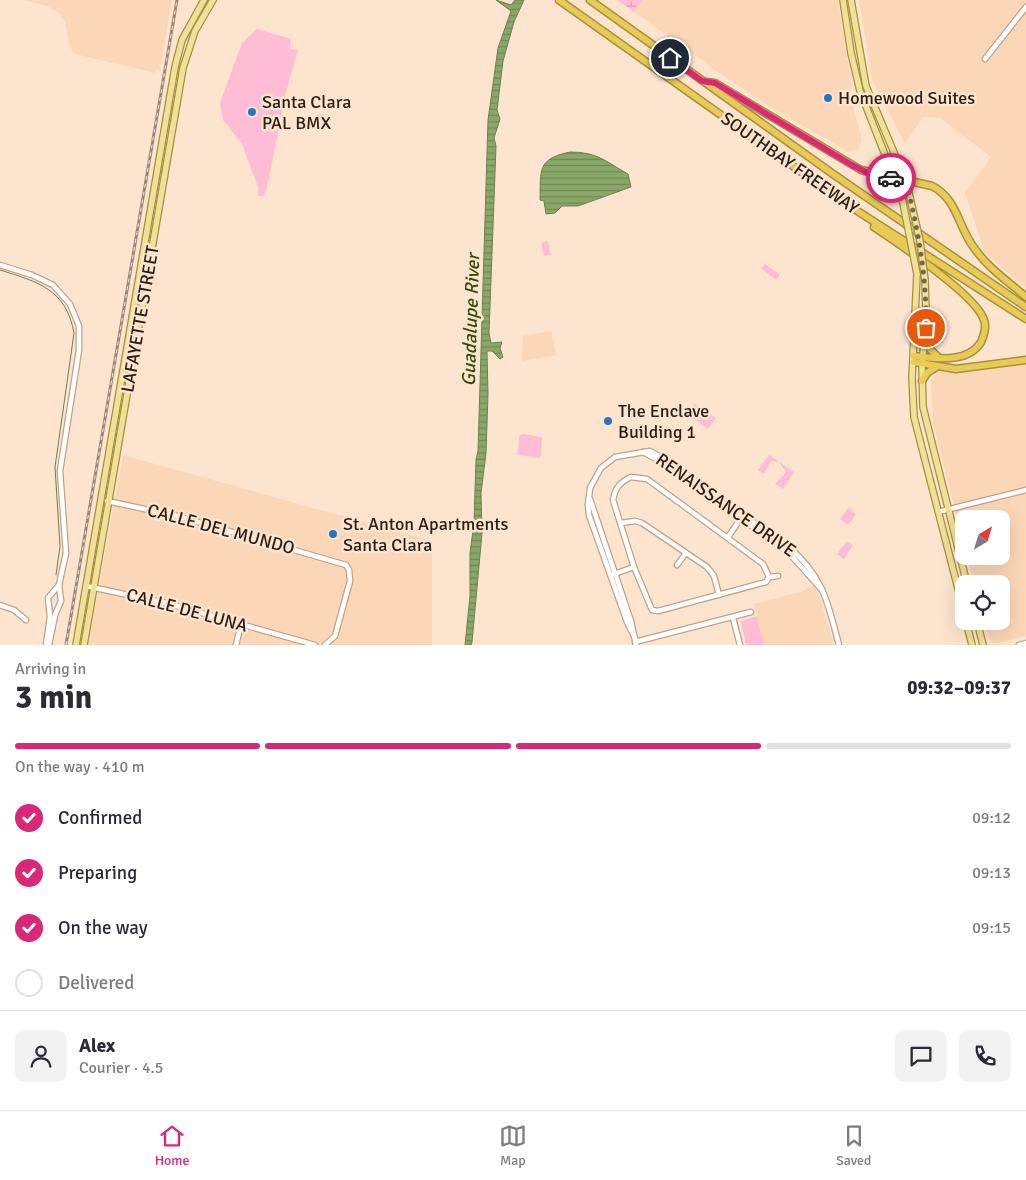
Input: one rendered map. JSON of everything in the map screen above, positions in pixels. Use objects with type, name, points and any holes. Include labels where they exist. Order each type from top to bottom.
[{"type":"highway","name":"SOUTHBAY FREEWAY","points":[[559,0],[848,205],[1026,319]]},
{"type":"highway","name":"SOUTHBAY FREEWAY","points":[[590,0],[702,81],[1026,307]]},
{"type":"highway","points":[[702,81],[715,83],[870,174],[932,186],[946,195],[951,201],[966,236],[975,250],[1026,297]]},
{"type":"highway","points":[[870,174],[883,169],[888,159]]},
{"type":"highway","points":[[848,205],[855,213],[949,282],[980,311],[985,329],[979,345],[961,357],[938,357],[923,360]]},
{"type":"highway","points":[[924,339],[929,348],[938,357]]},
{"type":"highway","points":[[914,359],[923,360],[938,366],[969,368],[1026,360]]},
{"type":"highway","points":[[922,381],[927,373],[938,366]]},
{"type":"main road","name":"LAFAYETTE STREET","points":[[76,645],[175,67],[185,33],[204,0]]},
{"type":"main road","name":"LAFAYETTE STREET","points":[[84,645],[183,68],[195,31],[213,0]]},
{"type":"main road","points":[[843,0],[856,78],[865,108],[888,159],[902,198],[917,274],[914,417],[955,577]]},
{"type":"main road","points":[[851,0],[866,86],[906,181],[920,241],[925,280],[922,381],[924,413],[965,575]]},
{"type":"main road","points":[[968,630],[972,645]]},
{"type":"main road","points":[[979,630],[983,645]]},
{"type":"street","points":[[985,60],[1026,7]]},
{"type":"street","points":[[0,265],[32,275],[53,285],[70,304],[79,326],[79,350],[60,471],[66,548],[59,585],[62,598],[47,645]]},
{"type":"street","name":"RENAISSANCE DRIVE","points":[[635,642],[590,497],[593,481],[610,460],[621,454],[650,451],[659,455],[742,517],[800,557],[821,583],[839,645]]},
{"type":"street","points":[[631,477],[640,477],[647,480],[763,564],[769,577],[766,582],[720,595],[658,611],[652,610],[634,567],[620,523],[613,500],[615,491],[622,481],[631,477]]},
{"type":"street","points":[[938,512],[1026,490]]},
{"type":"street","name":"CALLE DEL MUNDO","points":[[101,500],[177,516],[341,562],[349,570],[350,581],[335,636],[325,645]]},
{"type":"street","points":[[728,537],[742,517]]},
{"type":"street","points":[[620,523],[642,522],[686,553],[711,572],[720,595]]},
{"type":"street","points":[[677,565],[686,553]]},
{"type":"street","points":[[613,574],[634,567]]},
{"type":"street","points":[[769,577],[778,576]]},
{"type":"street","points":[[47,645],[48,596],[59,585]]},
{"type":"street","name":"CALLE DE LUNA","points":[[86,586],[151,599],[315,645]]},
{"type":"street","points":[[54,592],[60,594]]},
{"type":"street","points":[[49,603],[54,606],[59,604]]},
{"type":"street","points":[[0,605],[14,610],[26,620]]},
{"type":"street","points":[[635,642],[751,612]]},
{"type":"street","points":[[733,618],[740,645]]},
{"type":"street","points":[[236,645],[242,624]]},
{"type":"street","points":[[1019,645],[1026,643]]},
{"type":"shaded area","points":[[23,0],[172,0],[160,70],[156,69],[155,73],[75,54],[70,47],[65,22],[59,13],[47,6]]},
{"type":"shaded area","points":[[496,0],[511,5],[515,0],[524,0],[514,22],[503,61],[497,110],[500,119],[494,138],[496,146],[489,333],[491,343],[502,342],[500,348],[503,357],[500,359],[492,351],[487,351],[488,394],[486,453],[481,493],[482,533],[472,642],[471,645],[465,645],[470,596],[470,553],[474,523],[478,451],[488,120],[498,48],[511,11]]},
{"type":"shaded area","points":[[642,0],[838,0],[852,88],[850,94],[862,140],[858,149],[849,152],[773,109],[725,77],[634,12]]},
{"type":"shaded area","points":[[859,0],[1026,0],[1026,288],[985,253],[965,193],[991,157],[940,118],[923,117],[905,144],[872,80]]},
{"type":"shaded area","points":[[570,152],[579,152],[607,161],[628,174],[631,187],[578,206],[562,206],[555,213],[546,214],[544,201],[540,200],[540,181],[543,168],[551,158]]},
{"type":"shaded area","points":[[551,331],[556,355],[522,361],[523,336]]},
{"type":"shaded area","points":[[1026,364],[1026,636],[998,643],[992,642],[986,630],[1010,630],[1010,575],[972,575],[969,565],[1010,565],[1010,510],[955,510],[933,424],[931,380],[937,372],[966,372]]},
{"type":"shaded area","points":[[123,455],[432,541],[432,645],[88,645]]},
{"type":"shaded area","points":[[814,585],[819,595],[834,645],[764,645],[754,604],[801,592]]},
{"type":"green space","points":[[617,0],[642,0],[634,12]]},
{"type":"green space","name":"Santa Clara PAL BMX","points":[[257,29],[291,39],[290,49],[298,50],[286,92],[267,188],[263,196],[258,196],[258,187],[242,144],[223,120],[220,103],[242,43]]},
{"type":"green space","points":[[548,241],[551,255],[544,256],[541,243]]},
{"type":"green space","points":[[765,264],[780,275],[776,280],[761,268]]},
{"type":"green space","points":[[694,404],[716,418],[708,429],[687,414]]},
{"type":"green space","points":[[522,434],[542,437],[541,456],[539,458],[518,455],[519,436]]},
{"type":"green space","points":[[769,455],[794,472],[783,489],[775,484],[786,472],[779,462],[771,461],[764,474],[758,470]]},
{"type":"green space","points":[[848,508],[856,514],[848,525],[840,519]]},
{"type":"green space","points":[[847,541],[853,545],[844,559],[837,554]]},
{"type":"green space","points":[[757,616],[764,645],[746,645],[741,621]]},
{"type":"waterway","points":[[0,270],[48,289],[64,306],[74,333],[55,467],[60,546],[56,575]]},
{"type":"railway","points":[[66,645],[177,0]]},
{"type":"way so far","points":[[891,178],[906,181],[916,222],[924,263],[926,328]]},
{"type":"place","name":"Homewood Suites","points":[[828,98]]},
{"type":"place","name":"Santa Clara PAL BMX","points":[[252,112]]},
{"type":"place","name":"The Enclave Building 1","points":[[608,421]]},
{"type":"place","name":"St. Anton Apartments Santa Clara","points":[[333,534]]},
{"type":"route","points":[[670,58],[702,81],[715,83],[861,170],[870,174],[891,178]]},
{"type":"water label","name":"Guadalupe River","points":[[470,320]]}]
